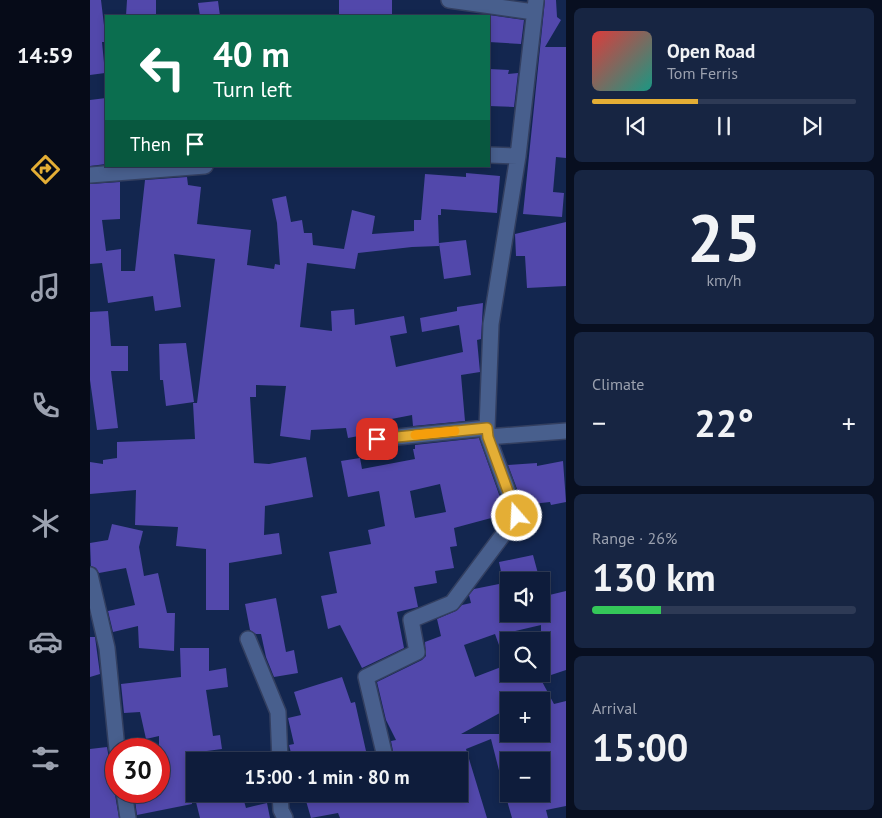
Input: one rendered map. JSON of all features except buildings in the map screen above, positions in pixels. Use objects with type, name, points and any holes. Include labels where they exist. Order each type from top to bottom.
[{"type":"street","points":[[384,752],[366,677],[417,652],[411,620],[452,603],[517,516],[487,432],[491,324],[518,156],[535,6],[449,0]]},
{"type":"street","points":[[490,155],[518,156]]},
{"type":"street","points":[[90,175],[192,167]]},
{"type":"street","points":[[377,439],[487,432],[566,431]]},
{"type":"street","points":[[90,575],[107,648],[116,738]]},
{"type":"street","points":[[248,639],[278,712],[280,752]]},
{"type":"street","points":[[280,802],[281,810],[285,818]]},
{"type":"street","points":[[126,803],[128,818]]},
{"type":"slow traffic","points":[[415,435],[455,431]]},
{"type":"route","points":[[377,439],[487,428],[488,437],[517,516]]}]
